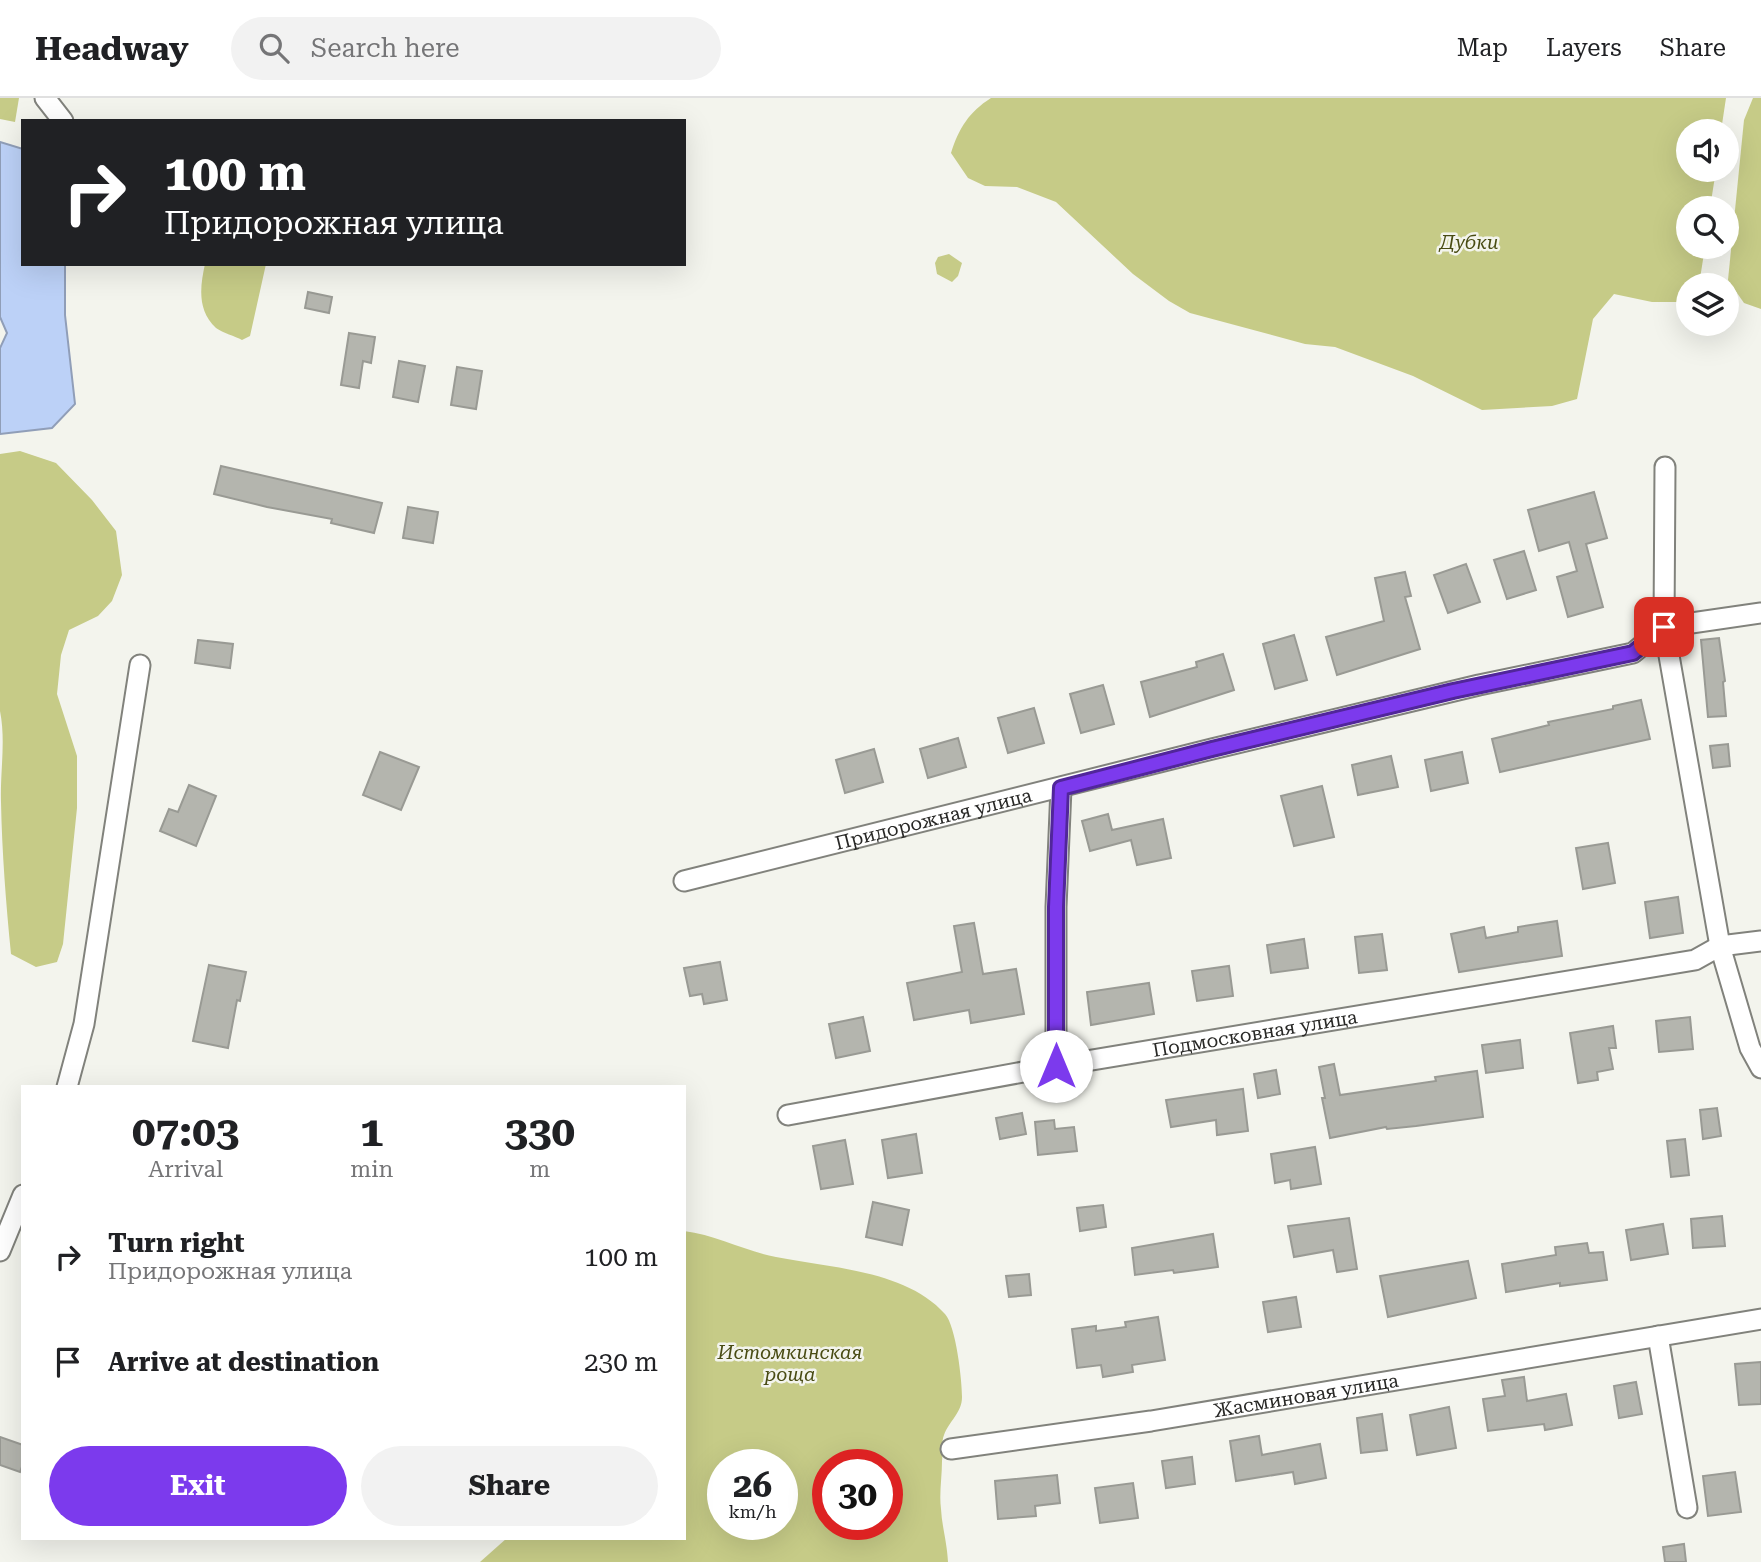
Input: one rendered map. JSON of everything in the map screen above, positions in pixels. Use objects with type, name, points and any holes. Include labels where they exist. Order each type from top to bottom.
[{"type":"street","points":[[45,98],[61,119]]},
{"type":"street","points":[[1665,467],[1664,627],[1720,946],[1750,1048],[1761,1068]]},
{"type":"street","points":[[1664,627],[1761,613]]},
{"type":"street","name":"Придорожная улица","points":[[684,881],[1453,691],[1633,653],[1664,627]]},
{"type":"street","points":[[68,1085],[84,1024],[140,665]]},
{"type":"street","points":[[1056,1066],[1056,907],[1061,788]]},
{"type":"street","name":"Подмосковная улица","points":[[788,1115],[1056,1066],[1695,960],[1720,946],[1761,941]]},
{"type":"street","points":[[0,1251],[21,1200]]},
{"type":"street","name":"Жасминовая улица","points":[[951,1449],[1151,1421],[1761,1319]]},
{"type":"street","points":[[1658,1336],[1687,1508]]},
{"type":"green space","points":[[0,98],[19,98],[15,122],[0,119]]},
{"type":"green space","name":"Дубки","points":[[991,98],[1726,98],[1723,119],[1676,119],[1676,182],[1714,182],[1712,196],[1676,196],[1676,259],[1703,259],[1701,273],[1676,273],[1676,302],[1652,302],[1614,294],[1593,319],[1577,399],[1552,406],[1482,410],[1413,376],[1335,347],[1305,344],[1190,313],[1169,301],[1133,274],[1056,202],[1017,187],[985,186],[968,178],[951,153],[966,121]]},
{"type":"green space","points":[[1753,98],[1761,98],[1761,309],[1744,303],[1739,296],[1739,273],[1729,273],[1730,259],[1739,259],[1739,196],[1736,196],[1744,120]]},
{"type":"green space","points":[[949,254],[962,263],[958,276],[952,282],[937,274],[935,263],[938,257]]},
{"type":"green space","points":[[205,266],[266,266],[250,336],[242,340],[216,328],[203,306]]},
{"type":"green space","points":[[20,451],[56,463],[92,500],[116,531],[122,575],[112,601],[98,616],[69,630],[61,655],[57,694],[77,756],[77,808],[63,944],[57,962],[36,967],[11,954],[4,878],[1,790],[3,745],[0,711],[0,454]]},
{"type":"green space","name":"Истомкинская роща","points":[[686,1231],[764,1254],[843,1268],[889,1280],[929,1299],[945,1314],[955,1341],[962,1397],[960,1408],[946,1430],[943,1441],[940,1503],[948,1562],[480,1562],[505,1540],[686,1540]]},
{"type":"water","points":[[0,142],[21,148],[21,266],[65,266],[65,315],[75,404],[52,428],[0,434],[0,348],[7,333],[0,317]]},
{"type":"building","points":[[308,292],[332,297],[329,313],[305,308]]},
{"type":"building","points":[[349,333],[375,337],[371,363],[363,361],[359,388],[341,385]]},
{"type":"building","points":[[399,361],[425,366],[418,402],[393,397]]},
{"type":"building","points":[[457,367],[482,371],[476,409],[451,405]]},
{"type":"building","points":[[221,466],[382,503],[374,533],[331,523],[332,519],[214,494]]},
{"type":"building","points":[[1594,492],[1607,538],[1586,544],[1603,607],[1568,617],[1557,577],[1577,571],[1569,542],[1539,551],[1528,510]]},
{"type":"building","points":[[408,507],[438,512],[433,543],[403,538]]},
{"type":"building","points":[[1524,551],[1536,590],[1507,599],[1494,560]]},
{"type":"building","points":[[1466,564],[1480,602],[1448,613],[1434,575]]},
{"type":"building","points":[[1405,572],[1411,596],[1405,597],[1420,649],[1337,675],[1326,637],[1384,621],[1375,578]]},
{"type":"building","points":[[1294,635],[1307,680],[1275,689],[1263,644]]},
{"type":"building","points":[[1719,638],[1725,681],[1726,716],[1708,717],[1701,640]]},
{"type":"building","points":[[198,640],[233,644],[230,668],[195,663]]},
{"type":"building","points":[[1223,654],[1234,690],[1150,717],[1141,682],[1197,667],[1196,662]]},
{"type":"building","points":[[1103,685],[1114,724],[1081,733],[1070,694]]},
{"type":"building","points":[[1641,700],[1650,739],[1500,772],[1492,739],[1549,725],[1548,722],[1613,709],[1613,706]]},
{"type":"building","points":[[1034,708],[1044,743],[1008,753],[998,718]]},
{"type":"building","points":[[958,738],[966,767],[928,778],[920,749]]},
{"type":"building","points":[[1728,744],[1730,766],[1713,768],[1710,746]]},
{"type":"building","points":[[874,749],[883,782],[845,793],[836,760]]},
{"type":"building","points":[[380,752],[419,767],[401,810],[363,795]]},
{"type":"building","points":[[1462,752],[1468,783],[1431,791],[1425,760]]},
{"type":"building","points":[[1391,756],[1398,787],[1358,795],[1352,765]]},
{"type":"building","points":[[189,785],[216,796],[196,846],[160,831],[169,809],[178,812]]},
{"type":"building","points":[[1322,786],[1334,837],[1294,846],[1281,796]]},
{"type":"building","points":[[1108,814],[1112,830],[1163,819],[1171,858],[1137,865],[1131,840],[1090,851],[1082,821]]},
{"type":"building","points":[[1608,843],[1615,883],[1583,889],[1576,848]]},
{"type":"building","points":[[1678,897],[1683,933],[1650,938],[1645,902]]},
{"type":"building","points":[[1557,921],[1562,956],[1459,972],[1451,934],[1484,927],[1486,938],[1518,932],[1518,927]]},
{"type":"building","points":[[974,923],[983,974],[1016,969],[1024,1014],[971,1023],[969,1010],[914,1020],[907,983],[962,972],[954,926]]},
{"type":"building","points":[[1382,934],[1387,970],[1359,973],[1355,937]]},
{"type":"building","points":[[1304,939],[1308,968],[1271,973],[1267,945]]},
{"type":"building","points":[[720,962],[727,1000],[704,1004],[702,994],[690,996],[684,968]]},
{"type":"building","points":[[209,965],[246,972],[240,1001],[237,1000],[228,1048],[193,1041]]},
{"type":"building","points":[[1229,966],[1233,996],[1197,1001],[1192,971]]},
{"type":"building","points":[[1149,983],[1154,1014],[1091,1025],[1087,992]]},
{"type":"building","points":[[863,1017],[870,1051],[836,1058],[829,1024]]},
{"type":"building","points":[[1690,1017],[1693,1049],[1659,1052],[1656,1021]]},
{"type":"building","points":[[1613,1026],[1616,1048],[1609,1048],[1613,1069],[1597,1072],[1598,1080],[1578,1083],[1570,1033]]},
{"type":"building","points":[[1520,1040],[1523,1068],[1486,1073],[1482,1045]]},
{"type":"building","points":[[1334,1064],[1340,1095],[1436,1081],[1435,1077],[1477,1071],[1483,1117],[1386,1127],[1330,1138],[1319,1067]]},
{"type":"building","points":[[1276,1070],[1280,1094],[1258,1098],[1254,1074]]},
{"type":"building","points":[[1243,1089],[1248,1131],[1217,1135],[1216,1120],[1171,1127],[1166,1100]]},
{"type":"building","points":[[1717,1108],[1721,1136],[1703,1139],[1700,1110]]},
{"type":"building","points":[[1022,1113],[1026,1134],[1000,1139],[996,1118]]},
{"type":"building","points":[[1054,1120],[1055,1129],[1074,1127],[1077,1151],[1038,1155],[1035,1122]]},
{"type":"building","points":[[916,1134],[922,1173],[888,1178],[882,1140]]},
{"type":"building","points":[[1685,1139],[1689,1175],[1671,1177],[1667,1141]]},
{"type":"building","points":[[845,1140],[853,1184],[821,1189],[813,1146]]},
{"type":"building","points":[[1315,1147],[1321,1184],[1291,1189],[1290,1180],[1275,1183],[1271,1154]]},
{"type":"building","points":[[873,1202],[909,1210],[902,1245],[866,1237]]},
{"type":"building","points":[[1103,1205],[1106,1227],[1080,1231],[1077,1208]]},
{"type":"building","points":[[1722,1216],[1725,1246],[1693,1248],[1691,1219]]},
{"type":"building","points":[[1349,1218],[1357,1269],[1337,1272],[1333,1250],[1294,1257],[1288,1226]]},
{"type":"building","points":[[1663,1224],[1668,1254],[1631,1260],[1626,1230]]},
{"type":"building","points":[[1213,1234],[1218,1267],[1135,1275],[1132,1248]]},
{"type":"building","points":[[1587,1243],[1589,1253],[1603,1252],[1607,1280],[1560,1286],[1560,1283],[1506,1292],[1502,1264],[1556,1255],[1555,1247]]},
{"type":"building","points":[[1468,1261],[1476,1298],[1388,1317],[1380,1276]]},
{"type":"building","points":[[1029,1274],[1031,1295],[1009,1297],[1006,1276]]},
{"type":"building","points":[[1296,1297],[1301,1327],[1268,1332],[1263,1302]]},
{"type":"building","points":[[1158,1317],[1165,1360],[1132,1365],[1133,1372],[1103,1377],[1101,1365],[1077,1368],[1072,1329],[1096,1326],[1096,1331],[1126,1327],[1125,1322]]},
{"type":"building","points":[[1761,1362],[1761,1404],[1739,1405],[1735,1364]]},
{"type":"building","points":[[1524,1377],[1527,1401],[1566,1394],[1572,1425],[1545,1430],[1544,1424],[1488,1431],[1483,1399],[1505,1396],[1502,1380]]},
{"type":"building","points":[[1636,1382],[1642,1414],[1619,1418],[1614,1386]]},
{"type":"building","points":[[1449,1407],[1456,1448],[1417,1455],[1410,1415]]},
{"type":"building","points":[[1382,1414],[1387,1450],[1361,1453],[1357,1418]]},
{"type":"building","points":[[1259,1436],[1262,1455],[1320,1444],[1326,1478],[1295,1484],[1293,1472],[1236,1481],[1230,1441]]},
{"type":"building","points":[[0,1437],[21,1444],[20,1472],[0,1465]]},
{"type":"building","points":[[1192,1457],[1195,1484],[1166,1488],[1162,1461]]},
{"type":"building","points":[[1735,1472],[1741,1512],[1708,1516],[1703,1476]]},
{"type":"building","points":[[1057,1475],[1060,1503],[1035,1506],[1036,1516],[998,1519],[995,1481]]},
{"type":"building","points":[[1133,1483],[1138,1518],[1100,1523],[1095,1488]]},
{"type":"building","points":[[1684,1544],[1686,1562],[1665,1562],[1663,1547]]},
{"type":"route","points":[[1056,1066],[1056,907],[1061,788],[1453,691],[1633,653],[1664,627]]}]
